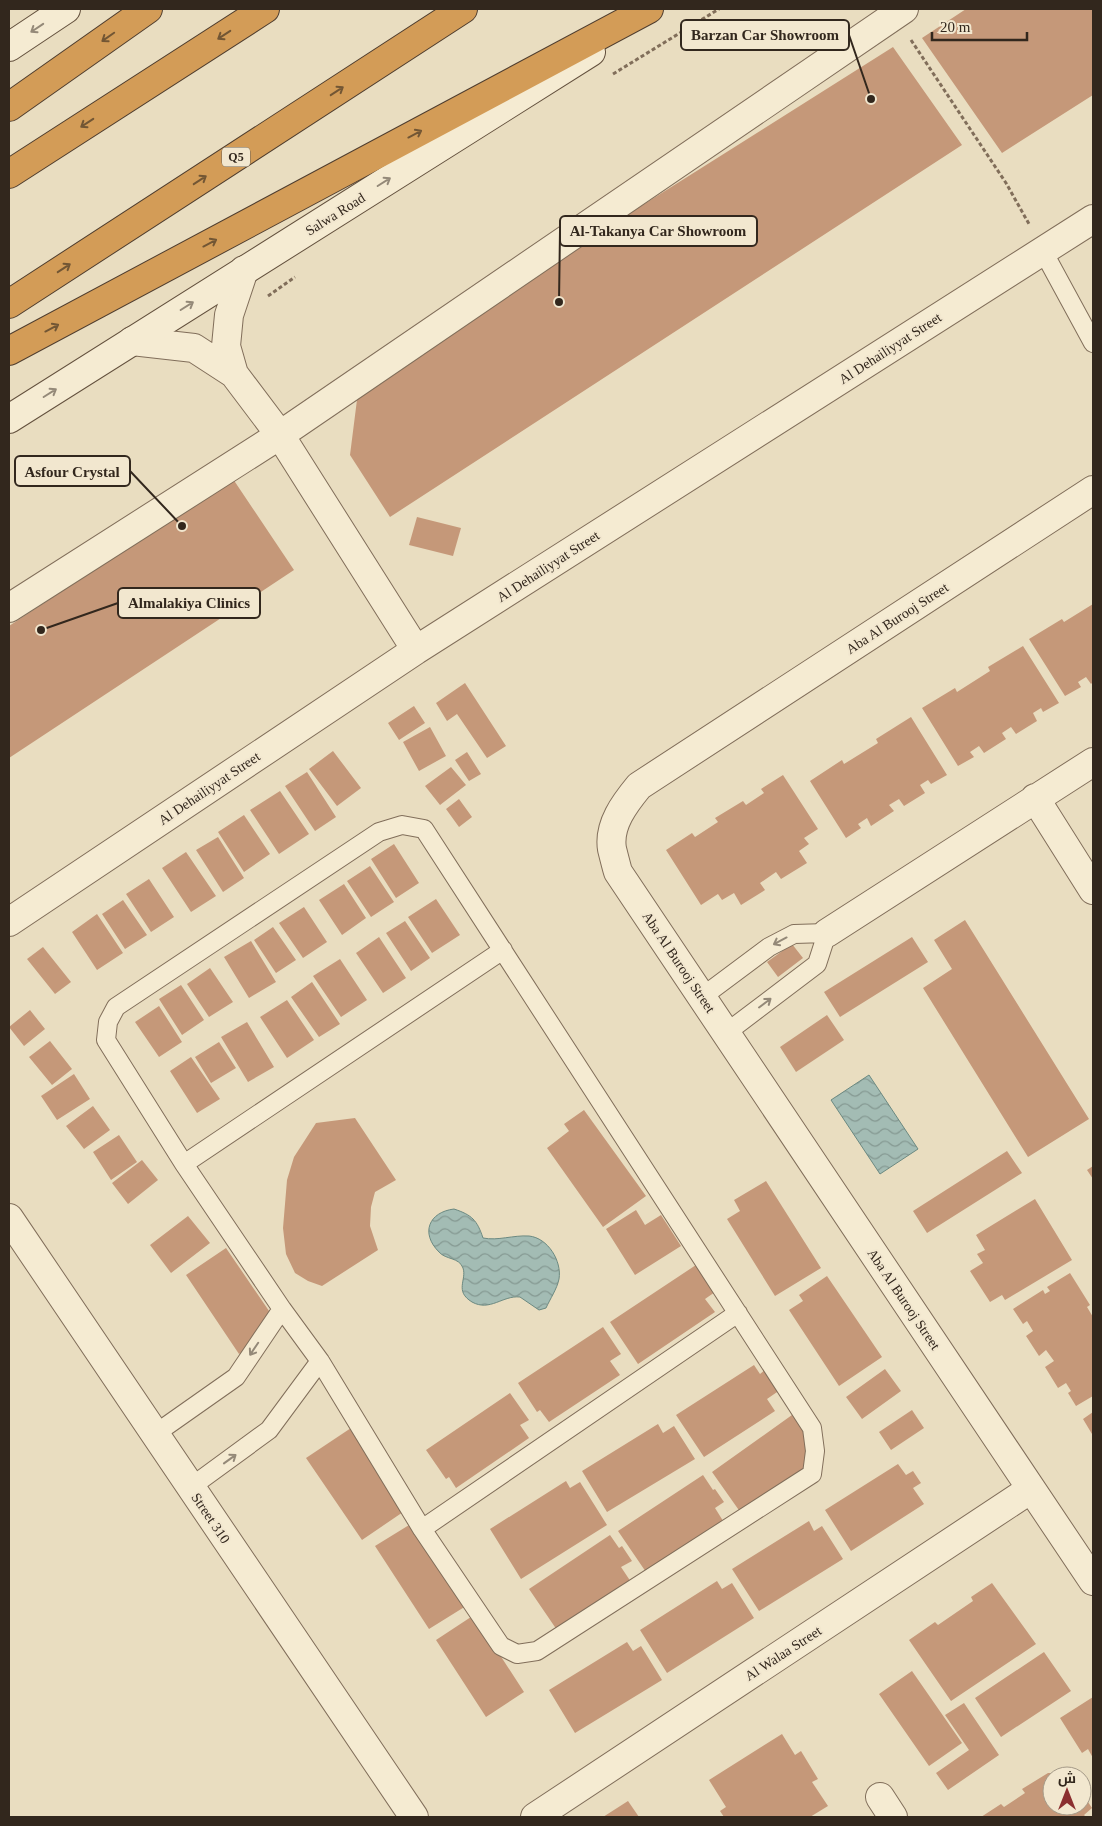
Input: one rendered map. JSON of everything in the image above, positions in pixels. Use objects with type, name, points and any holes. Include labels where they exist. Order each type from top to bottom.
[{"type":"highway","points":[[9,107],[148,9]]},
{"type":"highway","points":[[9,174],[265,9]]},
{"type":"highway","name":"Q5","points":[[9,304],[463,9]]},
{"type":"highway","points":[[9,351],[649,9]]},
{"type":"street","points":[[9,47],[66,9]]},
{"type":"street","name":"Salwa Road","points":[[9,419],[661,9]]},
{"type":"street","points":[[9,608],[280,435],[899,12]]},
{"type":"street","name":"Al Dehailiyyat Street","points":[[9,922],[416,650],[1093,219]]},
{"type":"street","points":[[234,374],[226,346],[226,338],[229,315],[244,270]]},
{"type":"street","points":[[132,341],[194,348],[234,374],[280,435],[416,650]]},
{"type":"street","name":"Aba Al Burooj Street","points":[[1093,490],[639,786],[623,805],[615,825],[612,847],[618,872],[1093,1581]]},
{"type":"street","points":[[827,933],[1093,762]]},
{"type":"street","points":[[1035,798],[1093,890]]},
{"type":"street","name":"Street 310","points":[[9,1218],[414,1817]]},
{"type":"street","name":"Al Walaa Street","points":[[535,1817],[1031,1489]]},
{"type":"lane","points":[[1043,250],[1093,343]]},
{"type":"lane","points":[[402,824],[424,829],[503,950],[812,1428],[815,1451],[812,1474],[537,1651],[517,1654],[501,1646],[422,1529],[320,1362],[184,1164],[106,1040],[108,1022],[116,1007],[379,832],[402,824]]},
{"type":"lane","points":[[702,996],[769,947],[794,934],[827,933],[817,964],[726,1033]]},
{"type":"lane","points":[[184,1164],[503,950]]},
{"type":"lane","points":[[155,1434],[236,1377],[282,1309]]},
{"type":"lane","points":[[422,1529],[738,1313]]},
{"type":"lane","points":[[190,1488],[269,1430],[320,1362]]},
{"type":"path","points":[[899,12],[1006,183],[1043,250]]},
{"type":"water","points":[[869,1075],[918,1149],[880,1174],[831,1100]]},
{"type":"water","points":[[454,1209],[473,1219],[483,1238],[529,1236],[542,1241],[548,1246],[556,1258],[559,1279],[546,1308],[539,1310],[520,1297],[508,1298],[485,1305],[479,1305],[467,1298],[462,1290],[464,1272],[461,1264],[442,1255],[433,1245],[430,1238],[430,1224],[433,1219],[438,1214]]},
{"type":"building","points":[[966,9],[1093,9],[1093,95],[1002,153],[922,38]]},
{"type":"building","points":[[893,47],[962,145],[390,517],[350,455],[359,384]]},
{"type":"building","points":[[233,479],[294,570],[9,758],[9,626]]},
{"type":"building","points":[[417,517],[461,528],[453,556],[409,545]]},
{"type":"building","points":[[1093,604],[1093,682],[1091,684],[1086,677],[1078,682],[1081,687],[1065,696],[1029,639],[1062,619],[1064,622]]},
{"type":"building","points":[[1023,646],[1059,703],[1043,712],[1041,708],[1033,713],[1037,721],[1016,734],[1011,727],[1002,733],[1006,739],[984,753],[979,746],[970,752],[974,757],[958,766],[922,708],[955,688],[957,692],[990,671],[988,667]]},
{"type":"building","points":[[465,683],[506,746],[487,758],[457,714],[447,721],[436,703]]},
{"type":"building","points":[[414,706],[425,723],[399,740],[388,723]]},
{"type":"building","points":[[911,717],[947,775],[931,784],[928,780],[920,785],[925,793],[904,806],[899,799],[889,805],[894,811],[871,826],[867,818],[858,824],[861,828],[846,838],[810,781],[842,760],[844,764],[878,743],[876,739]]},
{"type":"building","points":[[430,727],[446,756],[419,771],[403,742]]},
{"type":"building","points":[[333,751],[361,788],[337,806],[309,769]]},
{"type":"building","points":[[467,752],[481,774],[469,781],[455,760]]},
{"type":"building","points":[[451,767],[466,785],[440,805],[425,786]]},
{"type":"building","points":[[307,772],[336,817],[315,831],[285,786]]},
{"type":"building","points":[[783,775],[818,829],[804,838],[809,844],[799,851],[807,863],[781,879],[776,872],[760,883],[765,890],[741,905],[734,893],[722,900],[718,894],[701,905],[666,850],[692,833],[695,837],[718,822],[715,818],[743,801],[746,805],[764,793],[761,789]]},
{"type":"building","points":[[280,791],[309,834],[279,854],[250,810]]},
{"type":"building","points":[[459,799],[472,817],[459,827],[446,809]]},
{"type":"building","points":[[244,815],[270,854],[244,872],[218,832]]},
{"type":"building","points":[[218,837],[244,878],[223,892],[196,850]]},
{"type":"building","points":[[394,844],[419,883],[396,898],[371,859]]},
{"type":"building","points":[[186,852],[216,896],[191,912],[162,868]]},
{"type":"building","points":[[370,866],[394,902],[371,917],[347,881]]},
{"type":"building","points":[[149,879],[174,917],[151,932],[126,894]]},
{"type":"building","points":[[344,884],[366,918],[342,935],[319,900]]},
{"type":"building","points":[[436,899],[460,935],[432,953],[408,917]]},
{"type":"building","points":[[123,900],[147,935],[125,949],[102,914]]},
{"type":"building","points":[[304,907],[327,942],[303,958],[279,923]]},
{"type":"building","points":[[97,914],[123,953],[97,970],[72,932]]},
{"type":"building","points":[[965,920],[1089,1119],[1028,1157],[923,988],[952,969],[934,940]]},
{"type":"building","points":[[405,921],[430,958],[411,971],[386,933]]},
{"type":"building","points":[[273,927],[296,960],[276,973],[254,940]]},
{"type":"building","points":[[379,937],[406,978],[383,993],[356,953]]},
{"type":"building","points":[[912,937],[928,962],[840,1017],[824,992]]},
{"type":"building","points":[[251,941],[276,982],[249,998],[224,957]]},
{"type":"building","points":[[792,944],[803,958],[778,977],[767,962]]},
{"type":"building","points":[[43,947],[71,982],[55,994],[27,959]]},
{"type":"building","points":[[340,959],[367,1000],[341,1017],[313,976]]},
{"type":"building","points":[[210,968],[233,1002],[209,1017],[187,984]]},
{"type":"building","points":[[312,982],[340,1024],[319,1037],[291,997]]},
{"type":"building","points":[[181,985],[204,1020],[182,1035],[159,999]]},
{"type":"building","points":[[287,1000],[314,1040],[287,1058],[260,1017]]},
{"type":"building","points":[[159,1006],[182,1042],[159,1057],[135,1022]]},
{"type":"building","points":[[30,1010],[45,1029],[24,1046],[9,1027]]},
{"type":"building","points":[[827,1015],[844,1040],[796,1072],[780,1047]]},
{"type":"building","points":[[247,1022],[274,1067],[248,1082],[221,1037]]},
{"type":"building","points":[[50,1041],[72,1069],[52,1085],[29,1057]]},
{"type":"building","points":[[219,1042],[236,1068],[211,1083],[195,1057]]},
{"type":"building","points":[[191,1057],[220,1099],[197,1113],[170,1071]]},
{"type":"building","points":[[74,1074],[90,1099],[57,1120],[41,1096]]},
{"type":"building","points":[[93,1106],[110,1130],[84,1149],[66,1126]]},
{"type":"building","points":[[584,1110],[646,1196],[603,1227],[547,1148],[569,1131],[564,1124]]},
{"type":"building","points":[[355,1118],[396,1180],[375,1192],[371,1207],[370,1226],[378,1250],[322,1286],[308,1281],[295,1273],[286,1254],[283,1228],[287,1180],[294,1157],[316,1123]]},
{"type":"building","points":[[119,1135],[137,1162],[111,1180],[93,1152]]},
{"type":"building","points":[[1007,1151],[1022,1173],[927,1233],[913,1211]]},
{"type":"building","points":[[142,1160],[158,1180],[128,1204],[112,1183]]},
{"type":"building","points":[[1093,1166],[1093,1179],[1087,1170]]},
{"type":"building","points":[[766,1181],[821,1268],[775,1296],[727,1219],[740,1211],[734,1200]]},
{"type":"building","points":[[1035,1199],[1072,1260],[1005,1300],[1002,1295],[990,1302],[970,1271],[983,1263],[977,1254],[985,1250],[976,1235]]},
{"type":"building","points":[[636,1210],[645,1225],[661,1215],[681,1246],[635,1275],[606,1229]]},
{"type":"building","points":[[188,1216],[210,1243],[171,1273],[150,1245]]},
{"type":"building","points":[[226,1248],[280,1327],[239,1354],[186,1275]]},
{"type":"building","points":[[696,1265],[715,1292],[705,1299],[715,1312],[638,1364],[610,1322]]},
{"type":"building","points":[[1070,1273],[1090,1305],[1087,1307],[1093,1317],[1093,1396],[1076,1406],[1068,1393],[1071,1391],[1066,1383],[1058,1388],[1045,1367],[1054,1361],[1046,1350],[1039,1356],[1026,1336],[1033,1331],[1027,1321],[1023,1324],[1013,1309],[1043,1290],[1045,1294],[1050,1291],[1047,1287]]},
{"type":"building","points":[[827,1276],[882,1357],[839,1386],[789,1310],[803,1301],[799,1295]]},
{"type":"building","points":[[603,1327],[621,1354],[610,1361],[620,1375],[549,1422],[540,1410],[537,1412],[518,1383]]},
{"type":"building","points":[[754,1365],[760,1374],[766,1369],[780,1390],[767,1399],[775,1411],[704,1457],[676,1415]]},
{"type":"building","points":[[885,1369],[901,1391],[862,1419],[846,1397]]},
{"type":"building","points":[[510,1393],[529,1420],[520,1425],[529,1438],[456,1488],[449,1477],[446,1479],[426,1450]]},
{"type":"building","points":[[912,1410],[924,1428],[891,1450],[879,1432]]},
{"type":"building","points":[[1093,1412],[1093,1433],[1092,1434],[1083,1419]]},
{"type":"building","points":[[792,1415],[803,1430],[817,1463],[743,1516],[712,1472]]},
{"type":"building","points":[[658,1424],[663,1433],[674,1426],[695,1459],[607,1512],[582,1471]]},
{"type":"building","points":[[351,1428],[406,1510],[362,1540],[306,1458]]},
{"type":"building","points":[[898,1464],[906,1475],[913,1471],[921,1483],[913,1488],[924,1504],[851,1551],[825,1510]]},
{"type":"building","points":[[703,1475],[724,1502],[715,1508],[725,1524],[648,1575],[618,1531]]},
{"type":"building","points":[[566,1481],[570,1488],[580,1482],[607,1525],[521,1579],[490,1529]]},
{"type":"building","points":[[809,1521],[814,1531],[822,1526],[843,1559],[759,1611],[732,1569]]},
{"type":"building","points":[[414,1522],[466,1606],[429,1629],[375,1546]]},
{"type":"building","points":[[610,1535],[619,1548],[622,1546],[632,1561],[621,1567],[631,1582],[559,1633],[529,1589]]},
{"type":"building","points":[[717,1581],[722,1589],[732,1583],[754,1618],[667,1673],[640,1630]]},
{"type":"building","points":[[992,1583],[1036,1644],[951,1701],[909,1640],[935,1622],[938,1625],[973,1601],[971,1597]]},
{"type":"building","points":[[474,1615],[524,1692],[486,1717],[436,1640]]},
{"type":"building","points":[[627,1642],[633,1651],[641,1646],[662,1680],[575,1733],[549,1690]]},
{"type":"building","points":[[1044,1652],[1071,1691],[1001,1737],[975,1698]]},
{"type":"building","points":[[912,1671],[962,1743],[929,1766],[879,1694]]},
{"type":"building","points":[[1093,1697],[1093,1758],[1088,1749],[1082,1753],[1060,1718]]},
{"type":"building","points":[[964,1703],[999,1755],[948,1790],[936,1773],[969,1750],[945,1715]]},
{"type":"building","points":[[782,1734],[795,1755],[801,1751],[818,1779],[812,1782],[828,1806],[810,1817],[724,1817],[720,1811],[726,1807],[709,1780]]},
{"type":"building","points":[[1042,1777],[1042,1816],[1086,1817],[981,1817],[1001,1804],[1004,1807],[1025,1793],[1022,1789]]},
{"type":"building","points":[[628,1801],[639,1817],[603,1817]]},
{"type":"place","name":"Barzan Car Showroom","points":[[871,99]]},
{"type":"place","name":"Al-Takanya Car Showroom","points":[[559,302]]},
{"type":"place","name":"Asfour Crystal","points":[[182,526]]},
{"type":"place","name":"Almalakiya Clinics","points":[[41,630]]}]
